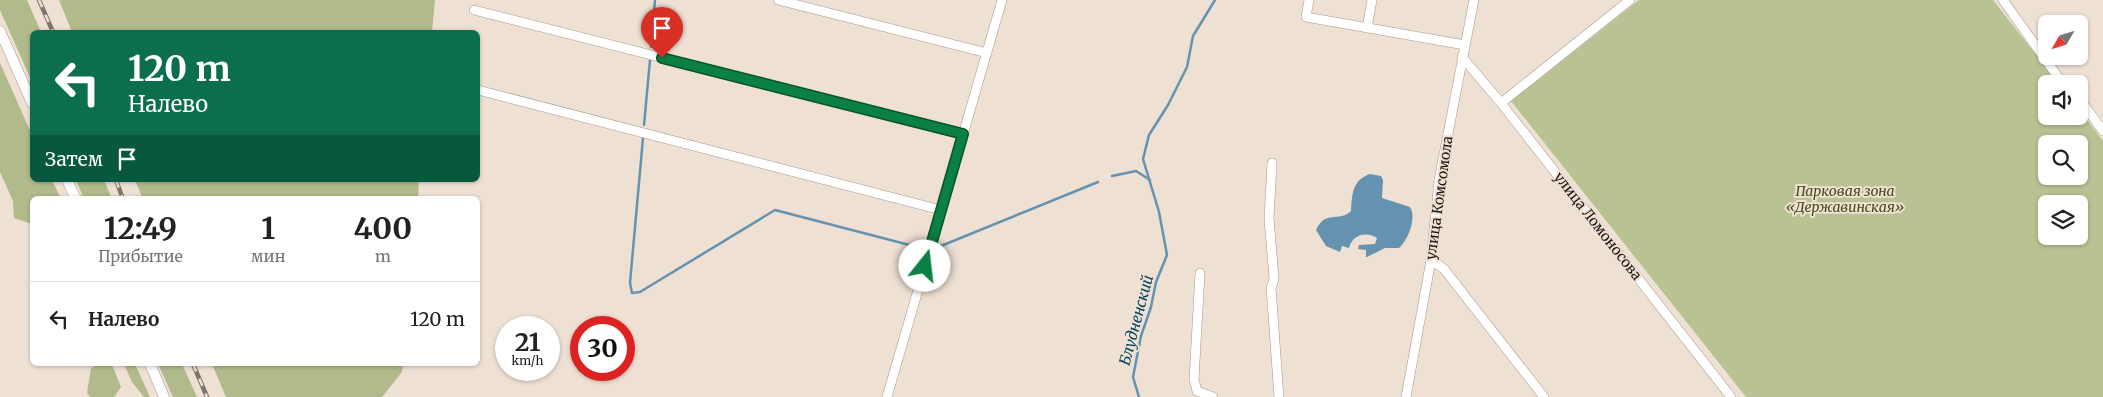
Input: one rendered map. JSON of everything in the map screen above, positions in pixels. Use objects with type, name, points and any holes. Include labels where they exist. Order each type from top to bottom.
[{"type":"street","points":[[778,0],[987,53]]},
{"type":"street","points":[[887,397],[1002,0]]},
{"type":"street","points":[[1309,0],[1306,17],[1465,45]]},
{"type":"street","points":[[1367,28],[1372,0]]},
{"type":"street","name":"улица Комсомола","points":[[1406,397],[1431,260],[1439,180],[1474,0]]},
{"type":"street","points":[[2003,0],[2057,75]]},
{"type":"street","points":[[1501,103],[1624,2]]},
{"type":"street","points":[[474,10],[963,134]]},
{"type":"street","points":[[0,31],[30,98]]},
{"type":"street","name":"улица Ломоносова","points":[[1462,58],[1501,103],[1731,397]]},
{"type":"street","points":[[480,91],[941,210]]},
{"type":"street","points":[[2088,110],[2103,131]]},
{"type":"street","points":[[1272,163],[1269,218],[1274,279],[1271,288],[1279,397]]},
{"type":"street","points":[[68,182],[75,196]]},
{"type":"street","points":[[1431,260],[1444,269],[1544,397]]},
{"type":"street","points":[[1200,273],[1194,379],[1197,391],[1212,397]]},
{"type":"street","points":[[151,366],[164,397]]},
{"type":"green space","points":[[0,0],[27,0],[40,30],[30,30],[30,78],[0,10]]},
{"type":"green space","points":[[59,0],[435,0],[432,30],[71,30]]},
{"type":"green space","name":"Парковая зона «Державинская»","points":[[1639,0],[1993,0],[2038,57],[2038,65],[2044,65],[2052,75],[2038,75],[2038,125],[2088,125],[2088,121],[2103,141],[2103,397],[1746,397],[1511,101]]},
{"type":"green space","points":[[0,63],[30,130],[30,182],[53,182],[60,196],[30,196],[30,223],[14,218],[13,201],[0,172]]},
{"type":"green space","points":[[77,182],[105,182],[111,196],[83,196]]},
{"type":"green space","points":[[136,182],[419,182],[418,196],[142,196]]},
{"type":"green space","points":[[94,366],[113,367],[121,387],[114,397],[90,397],[87,393],[91,368]]},
{"type":"green space","points":[[125,366],[136,366],[150,397],[144,397],[132,382]]},
{"type":"green space","points":[[159,366],[183,366],[197,397],[173,397]]},
{"type":"green space","points":[[213,366],[403,366],[402,372],[382,397],[226,397]]},
{"type":"water","points":[[1370,174],[1381,176],[1383,180],[1382,198],[1410,207],[1412,223],[1406,240],[1399,248],[1385,248],[1367,257],[1366,250],[1358,249],[1359,245],[1375,244],[1377,238],[1373,236],[1364,235],[1356,237],[1349,248],[1342,246],[1340,252],[1326,246],[1316,230],[1324,220],[1341,216],[1351,211],[1356,184]]},
{"type":"waterway","points":[[651,47],[655,0]]},
{"type":"waterway","name":"Блудненский","points":[[1139,397],[1133,377],[1141,336],[1151,307],[1156,282],[1167,255],[1159,212],[1143,159],[1149,135],[1168,105],[1187,67],[1193,36],[1215,0]]},
{"type":"waterway","points":[[644,125],[650,60]]},
{"type":"waterway","points":[[643,138],[630,283],[632,293],[640,292],[775,210],[921,248]]},
{"type":"waterway","points":[[1112,176],[1136,171],[1150,180]]},
{"type":"waterway","points":[[936,248],[1098,182]]},
{"type":"railway","points":[[39,0],[52,30]]},
{"type":"railway","points":[[117,182],[122,196]]},
{"type":"railway","points":[[194,366],[207,397]]},
{"type":"route","points":[[662,58],[963,134],[925,266]]}]
